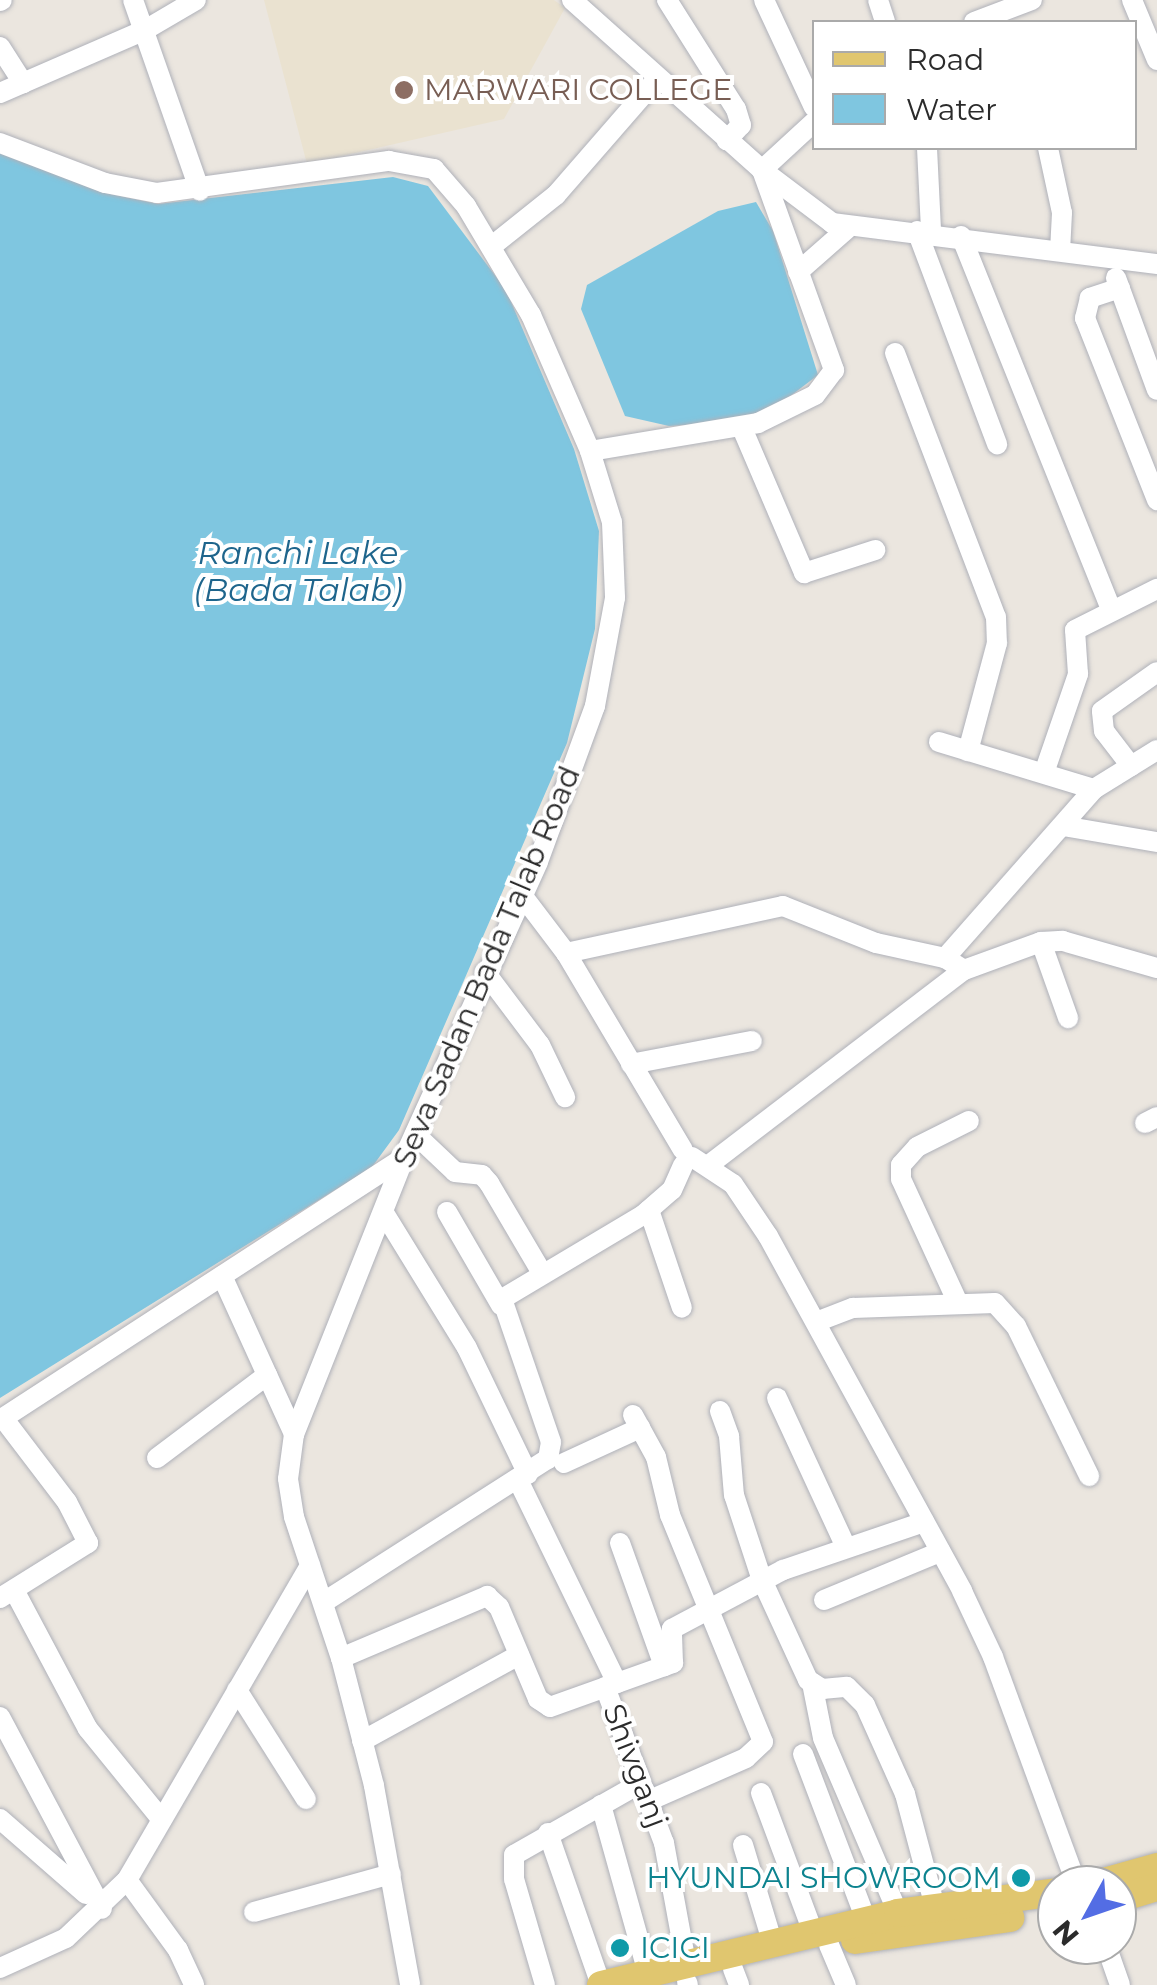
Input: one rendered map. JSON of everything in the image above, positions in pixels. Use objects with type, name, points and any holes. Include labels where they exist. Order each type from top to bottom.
[{"type":"main road","points":[[601,1985],[736,1977],[866,1920],[935,1906],[1037,1894]]},
{"type":"main road","points":[[676,1978],[772,1941],[1037,1912]]},
{"type":"street","points":[[133,0],[200,191]]},
{"type":"street","points":[[0,93],[145,30],[196,0]]},
{"type":"street","points":[[572,0],[656,80],[762,170],[847,229],[924,231],[1060,250],[1109,262],[1157,264]]},
{"type":"street","points":[[666,0],[736,109],[741,125],[727,140]]},
{"type":"street","points":[[764,0],[808,81]]},
{"type":"street","points":[[999,18],[1032,0]]},
{"type":"street","points":[[1132,0],[1157,60]]},
{"type":"street","points":[[0,47],[23,83]]},
{"type":"street","points":[[492,246],[556,196],[656,80]]},
{"type":"street","points":[[762,170],[812,124]]},
{"type":"street","name":"Seva Sadan Bada Talab Road","points":[[0,143],[123,187],[200,191],[372,163],[415,162],[444,176],[492,246],[530,314],[590,451],[615,543],[610,637],[595,706],[522,895],[414,1134],[294,1434],[288,1479],[362,1741],[410,1985]]},
{"type":"street","points":[[927,150],[924,231],[997,444]]},
{"type":"street","points":[[1048,150],[1062,213],[1060,250]]},
{"type":"street","points":[[590,451],[742,428],[815,395],[834,370],[762,170]]},
{"type":"street","points":[[798,272],[847,229]]},
{"type":"street","points":[[961,236],[1111,610]]},
{"type":"street","points":[[1109,262],[1157,390]]},
{"type":"street","points":[[1120,288],[1090,298],[1086,318],[1157,500]]},
{"type":"street","points":[[895,353],[996,617],[997,642],[968,751]]},
{"type":"street","points":[[742,428],[804,573],[875,550]]},
{"type":"street","points":[[1044,772],[1078,674],[1075,630],[1157,589]]},
{"type":"street","points":[[1131,766],[1104,731],[1102,711],[1157,672]]},
{"type":"street","points":[[939,742],[1094,790]]},
{"type":"street","points":[[945,958],[1094,790],[1157,750]]},
{"type":"street","points":[[1062,826],[1157,842]]},
{"type":"street","points":[[522,895],[566,954],[692,1159],[750,1206],[816,1322],[993,1657],[1070,1865]]},
{"type":"street","points":[[566,954],[754,908],[783,906],[876,943],[945,958],[964,970]]},
{"type":"street","points":[[501,1305],[542,1273],[649,1210],[672,1190],[692,1159],[964,970],[1041,942],[1082,942],[1157,968]]},
{"type":"street","points":[[1041,942],[1068,1018]]},
{"type":"street","points":[[485,972],[540,1045],[565,1097]]},
{"type":"street","points":[[631,1064],[752,1041]]},
{"type":"street","points":[[958,1304],[901,1179],[901,1164],[917,1147],[969,1121]]},
{"type":"street","points":[[414,1134],[462,1176],[482,1175],[542,1273]]},
{"type":"street","points":[[162,1820],[88,1729],[7,1594],[88,1544],[68,1502],[2,1419],[404,1158]]},
{"type":"street","points":[[649,1210],[682,1308]]},
{"type":"street","points":[[324,1602],[548,1459],[551,1442],[501,1305],[447,1212]]},
{"type":"street","name":"Shivganj","points":[[384,1213],[467,1348],[611,1685],[681,1912],[676,1978]]},
{"type":"street","points":[[222,1276],[294,1434]]},
{"type":"street","points":[[816,1322],[853,1308],[996,1303],[1006,1312],[1089,1476]]},
{"type":"street","points":[[156,1458],[267,1374]]},
{"type":"street","points":[[777,1398],[844,1545]]},
{"type":"street","points":[[720,1411],[728,1427],[734,1494],[762,1580],[812,1683],[823,1738],[898,1913]]},
{"type":"street","points":[[545,1985],[512,1862],[548,1833],[600,1805],[746,1758],[763,1742],[637,1421],[564,1463]]},
{"type":"street","points":[[341,1658],[486,1596],[499,1607],[544,1704],[664,1666],[676,1659],[672,1629],[762,1580],[844,1545],[924,1522]]},
{"type":"street","points":[[620,1543],[664,1666]]},
{"type":"street","points":[[824,1600],[940,1552]]},
{"type":"street","points":[[0,1968],[38,1954],[102,1909],[127,1880],[310,1565]]},
{"type":"street","points":[[362,1741],[519,1655]]},
{"type":"street","points":[[812,1683],[847,1687],[865,1705],[905,1794],[935,1906]]},
{"type":"street","points":[[237,1690],[306,1800]]},
{"type":"street","points":[[0,1717],[102,1909]]},
{"type":"street","points":[[802,1754],[866,1920]]},
{"type":"street","points":[[761,1793],[821,1938],[846,1985]]},
{"type":"street","points":[[600,1805],[676,1978]]},
{"type":"street","points":[[0,1819],[102,1909]]},
{"type":"street","points":[[548,1833],[601,1985]]},
{"type":"street","points":[[743,1845],[772,1941]]},
{"type":"street","points":[[254,1912],[391,1874]]},
{"type":"street","points":[[127,1880],[178,1950],[194,1985]]},
{"type":"shaded area","name":"MARWARI COLLEGE","points":[[264,0],[554,0],[565,8],[504,119],[307,164]]},
{"type":"water","name":"Ranchi Lake (Bada Talab)","points":[[0,152],[101,192],[158,204],[393,177],[428,186],[506,290],[574,449],[599,531],[595,629],[567,743],[399,1130],[372,1167],[0,1398]]},
{"type":"water","points":[[756,202],[773,231],[818,375],[772,410],[715,423],[669,426],[625,416],[581,309],[587,285],[718,211]]},
{"type":"place","name":"MARWARI COLLEGE","points":[[404,90]]},
{"type":"place","name":"HYUNDAI SHOWROOM","points":[[1021,1878]]},
{"type":"place","name":"ICICI","points":[[620,1948]]}]
